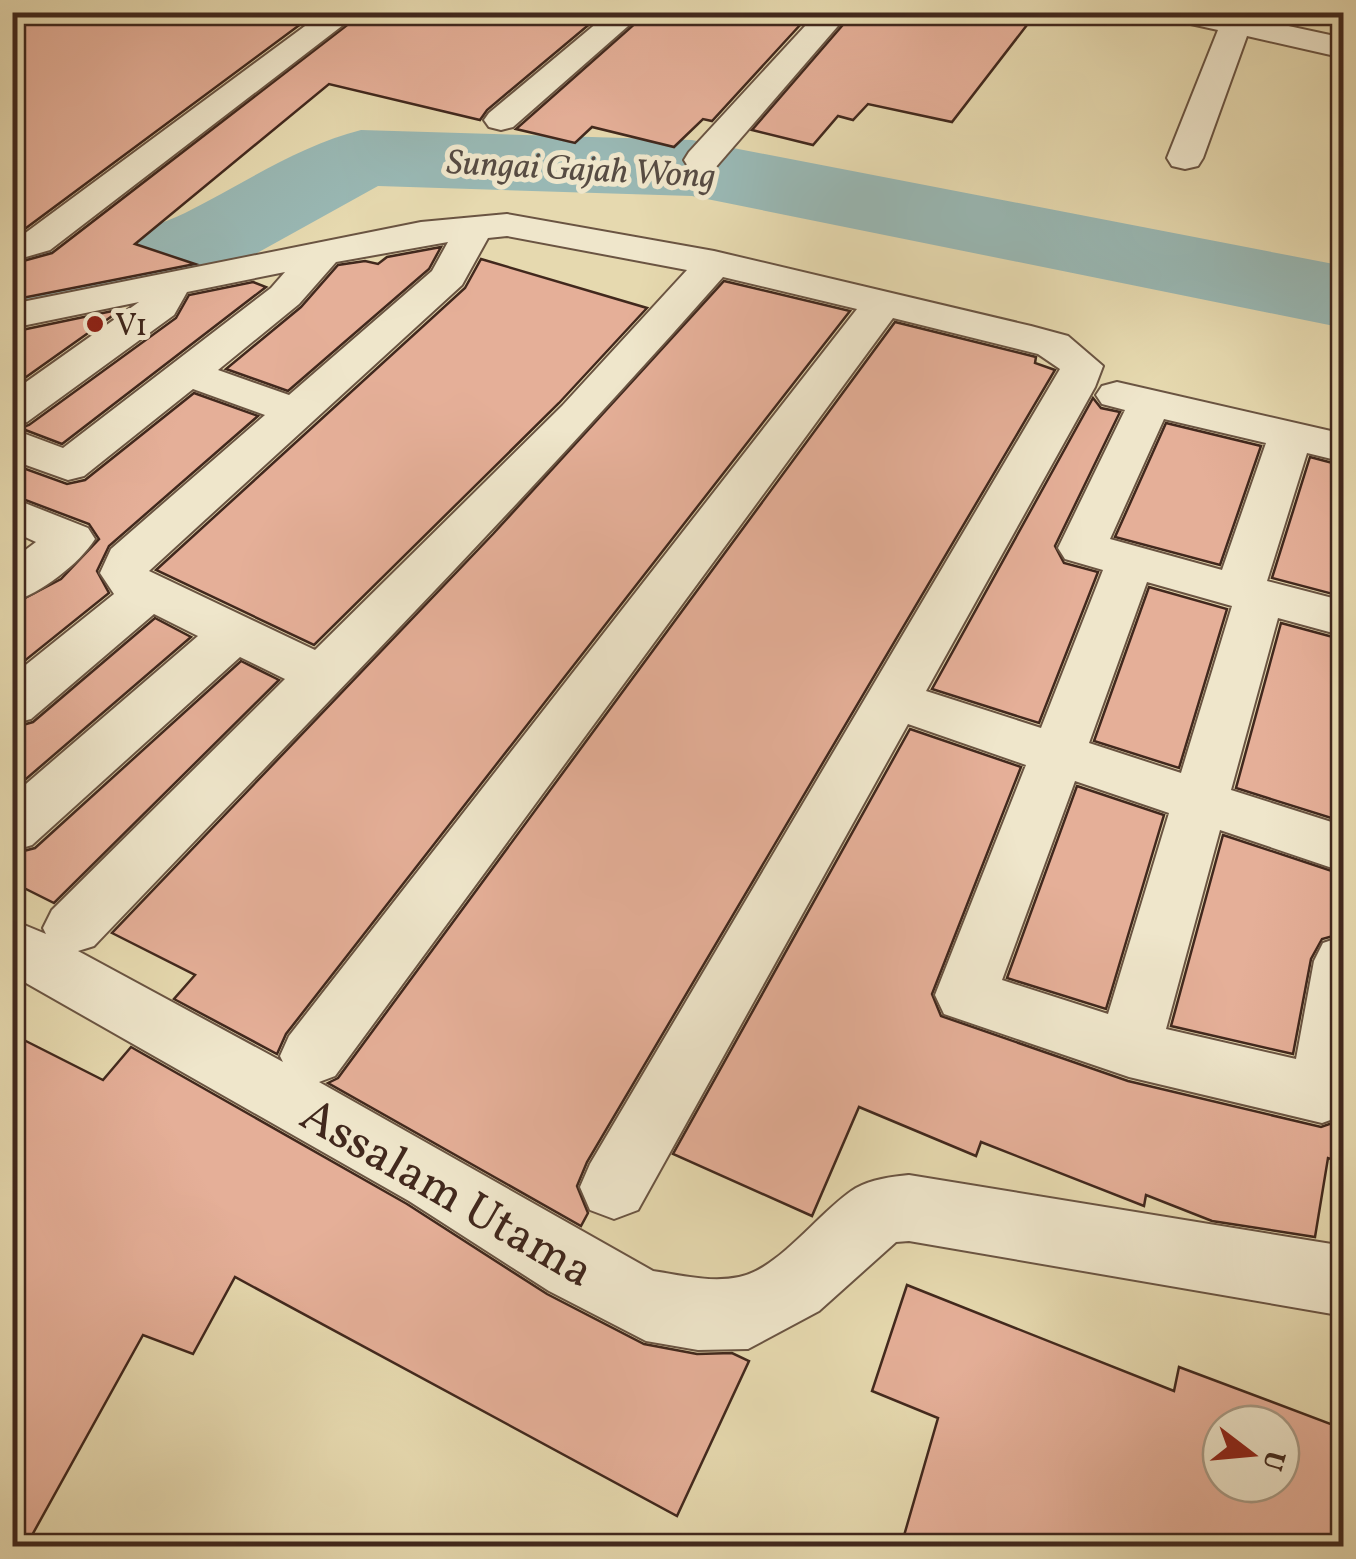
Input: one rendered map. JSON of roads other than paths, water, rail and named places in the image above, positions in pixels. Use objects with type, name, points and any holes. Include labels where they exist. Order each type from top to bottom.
[{"type":"street","points":[[12,250],[37,242],[345,12]]},
{"type":"street","points":[[501,120],[630,12]]},
{"type":"street","points":[[702,160],[836,12]]},
{"type":"street","points":[[1179,13],[1344,48]]},
{"type":"street","points":[[1185,158],[1236,25]]},
{"type":"street","points":[[12,706],[138,578],[137,550],[448,277],[475,226]]},
{"type":"street","points":[[12,316],[475,226],[545,230],[714,264],[1053,345],[1082,366],[614,1187]]},
{"type":"street","points":[[322,676],[234,632],[71,539],[12,511],[285,296],[323,253]]},
{"type":"street","points":[[73,928],[577,415],[714,264]]},
{"type":"street","points":[[12,414],[160,306],[172,284]]},
{"type":"street","points":[[312,1056],[883,303]]},
{"type":"street","points":[[187,373],[294,412]]},
{"type":"street","points":[[1074,386],[1344,448]]},
{"type":"street","points":[[1150,402],[1082,548],[1344,619]]},
{"type":"street","points":[[1129,1050],[1201,803],[1290,437]]},
{"type":"street","points":[[12,443],[68,466]]},
{"type":"street","points":[[12,585],[71,539]]},
{"type":"street","points":[[1131,561],[966,995],[1129,1050],[1322,1094],[1343,965]]},
{"type":"street","points":[[12,829],[234,632]]},
{"type":"street","points":[[891,699],[1344,849]]},
{"type":"street","name":"Assalam Utama","points":[[12,944],[400,1160],[574,1267],[646,1305],[698,1314],[748,1313],[794,1286],[882,1211],[909,1208],[1344,1281]]},
{"type":"waterway","name":"Sungai Gajah Wong","points":[[12,289],[68,280],[215,236],[361,158],[692,168],[1344,297]]},
{"type":"place","name":"V1","points":[[95,324]]}]
